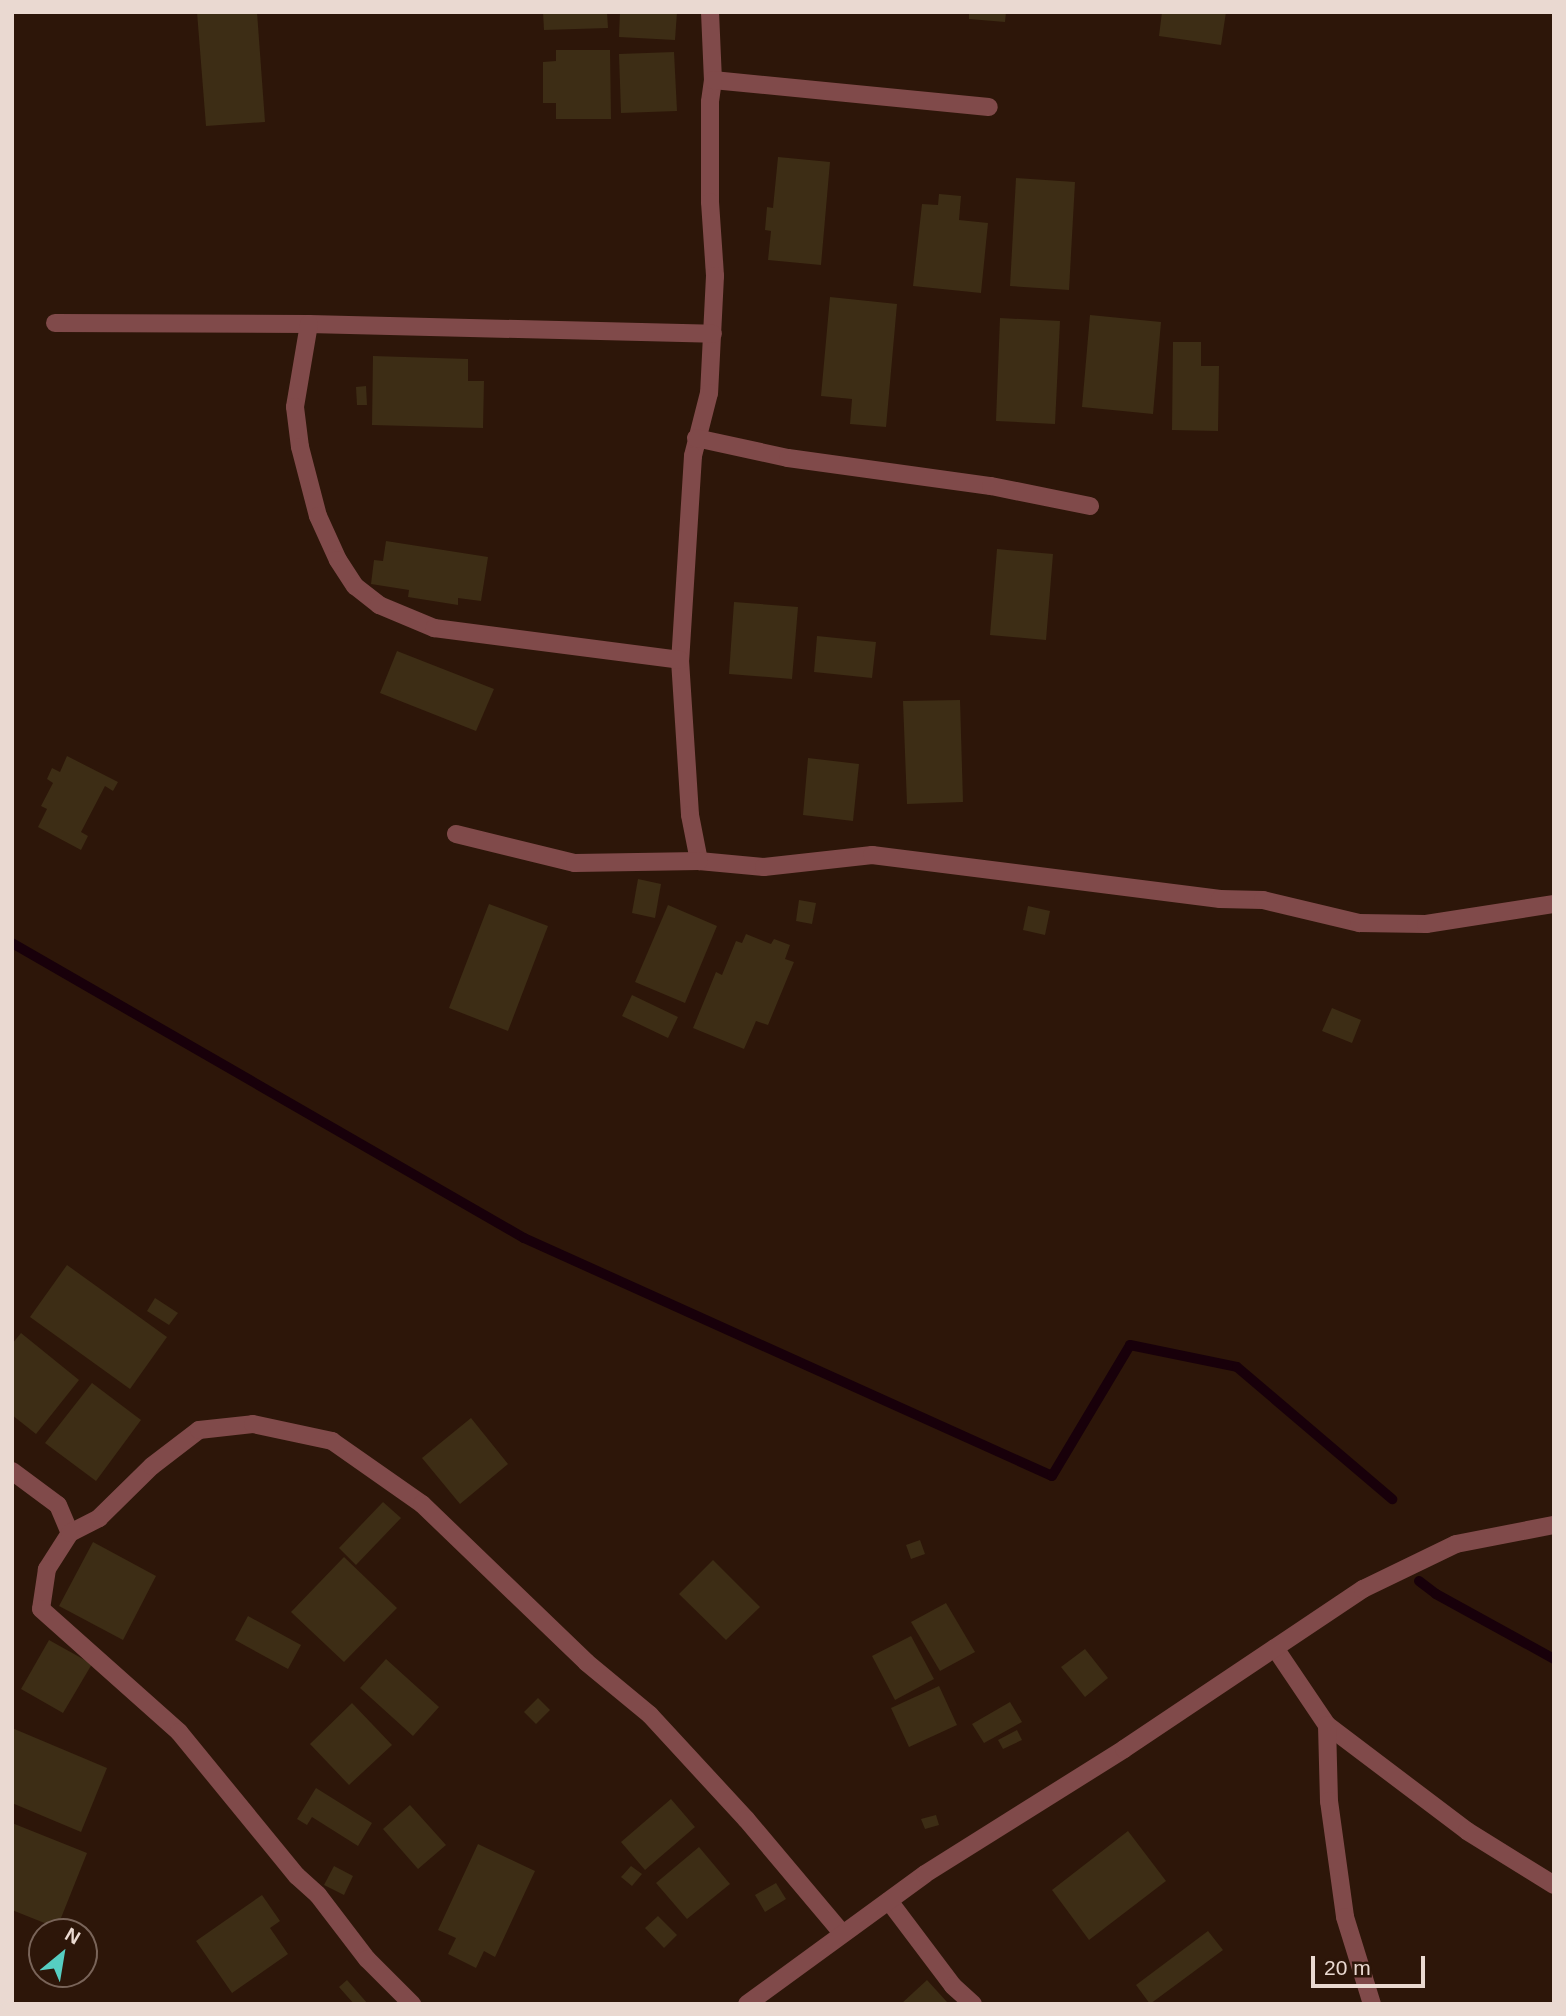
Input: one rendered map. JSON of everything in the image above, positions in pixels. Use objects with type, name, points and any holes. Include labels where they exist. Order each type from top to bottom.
[{"type":"street","points":[[699,861],[690,815],[680,660],[693,456],[709,393],[716,276],[710,202],[710,102],[713,80],[710,12]]},
{"type":"street","points":[[713,80],[989,107]]},
{"type":"street","points":[[55,323],[309,324],[713,334]]},
{"type":"street","points":[[309,324],[295,407],[300,447],[318,516],[338,560],[355,586],[379,605],[434,628],[680,660]]},
{"type":"street","points":[[696,438],[788,458],[991,486],[1090,506]]},
{"type":"street","points":[[456,834],[575,863],[699,861],[764,867],[872,855],[1220,899],[1263,900],[1359,923],[1426,924],[1554,904]]},
{"type":"street","points":[[412,2004],[367,1959],[318,1895],[297,1876],[179,1732],[41,1609],[47,1569],[70,1533],[99,1518],[152,1466],[199,1430],[253,1424],[332,1441],[422,1504],[586,1662],[650,1715],[746,1819],[843,1934]]},
{"type":"street","points":[[12,1471],[58,1505],[70,1533]]},
{"type":"street","points":[[747,2004],[889,1900],[1363,1589],[1456,1544],[1554,1525]]},
{"type":"street","points":[[1275,1648],[1327,1725],[1467,1831],[1554,1885]]},
{"type":"street","points":[[1327,1725],[1329,1801],[1345,1917],[1373,2004]]},
{"type":"street","points":[[889,1900],[953,1986],[973,2004]]},
{"type":"building","points":[[197,12],[257,12],[265,122],[206,126]]},
{"type":"building","points":[[543,12],[607,12],[608,28],[544,30]]},
{"type":"building","points":[[620,12],[677,12],[675,40],[619,37]]},
{"type":"building","points":[[969,12],[1006,12],[1005,22],[969,19]]},
{"type":"building","points":[[1162,12],[1226,12],[1221,45],[1159,36]]},
{"type":"building","points":[[556,50],[610,50],[611,119],[556,119],[556,103],[543,103],[543,62],[556,61]]},
{"type":"building","points":[[674,52],[677,111],[621,113],[619,54]]},
{"type":"building","points":[[778,157],[830,162],[821,265],[768,260],[771,231],[765,230],[767,207],[773,208]]},
{"type":"building","points":[[1016,178],[1075,182],[1069,290],[1010,286]]},
{"type":"building","points":[[939,194],[961,196],[959,220],[988,223],[981,293],[913,286],[922,204],[938,205]]},
{"type":"building","points":[[830,297],[897,304],[886,427],[850,424],[852,399],[821,396]]},
{"type":"building","points":[[1090,315],[1161,322],[1153,414],[1082,407]]},
{"type":"building","points":[[1000,318],[1060,321],[1055,424],[996,421]]},
{"type":"building","points":[[1173,342],[1201,342],[1201,366],[1219,366],[1218,431],[1172,430]]},
{"type":"building","points":[[373,356],[468,359],[468,381],[484,381],[483,428],[372,425]]},
{"type":"building","points":[[366,386],[367,405],[357,405],[356,387]]},
{"type":"building","points":[[386,541],[488,557],[481,601],[458,598],[458,605],[408,597],[409,590],[371,584],[374,560],[383,561]]},
{"type":"building","points":[[997,549],[1053,554],[1046,640],[990,635]]},
{"type":"building","points":[[734,602],[798,607],[792,679],[729,674]]},
{"type":"building","points":[[817,636],[876,642],[872,678],[814,672]]},
{"type":"building","points":[[397,651],[494,689],[476,731],[380,693]]},
{"type":"building","points":[[960,700],[963,802],[907,804],[903,701]]},
{"type":"building","points":[[67,756],[118,782],[113,791],[105,786],[81,832],[88,836],[81,850],[38,827],[47,809],[41,806],[53,783],[47,779],[52,768],[60,772]]},
{"type":"building","points":[[808,758],[859,764],[853,821],[803,815]]},
{"type":"building","points":[[638,879],[661,884],[655,918],[632,913]]},
{"type":"building","points":[[799,900],[816,903],[812,924],[796,921]]},
{"type":"building","points":[[489,904],[548,926],[508,1031],[449,1008]]},
{"type":"building","points":[[668,905],[717,926],[685,1003],[635,982]]},
{"type":"building","points":[[1028,906],[1050,911],[1045,935],[1023,930]]},
{"type":"building","points":[[746,934],[771,944],[774,939],[790,945],[785,959],[794,962],[768,1025],[756,1021],[744,1049],[693,1028],[716,972],[722,975],[736,941],[742,943]]},
{"type":"building","points":[[632,995],[678,1017],[668,1038],[622,1016]]},
{"type":"building","points":[[1332,1008],[1361,1020],[1352,1043],[1322,1031]]},
{"type":"building","points":[[67,1265],[167,1337],[130,1389],[30,1317]]},
{"type":"building","points":[[155,1298],[178,1313],[169,1325],[147,1311]]},
{"type":"building","points":[[21,1333],[79,1380],[36,1434],[12,1415],[12,1344]]},
{"type":"building","points":[[92,1383],[141,1420],[96,1481],[45,1443]]},
{"type":"building","points":[[471,1418],[508,1464],[460,1504],[422,1458]]},
{"type":"building","points":[[383,1502],[401,1518],[356,1565],[339,1548]]},
{"type":"building","points":[[920,1540],[925,1554],[911,1559],[906,1545]]},
{"type":"building","points":[[93,1542],[156,1576],[123,1640],[59,1606]]},
{"type":"building","points":[[344,1557],[397,1608],[344,1662],[291,1612]]},
{"type":"building","points":[[713,1560],[760,1607],[726,1640],[679,1594]]},
{"type":"building","points":[[946,1603],[975,1652],[940,1671],[911,1622]]},
{"type":"building","points":[[248,1616],[301,1645],[288,1669],[235,1640]]},
{"type":"building","points":[[911,1636],[934,1679],[895,1700],[872,1656]]},
{"type":"building","points":[[49,1640],[92,1664],[63,1713],[21,1689]]},
{"type":"building","points":[[1085,1649],[1108,1678],[1085,1697],[1061,1667]]},
{"type":"building","points":[[386,1659],[439,1707],[413,1736],[360,1688]]},
{"type":"building","points":[[939,1686],[957,1725],[909,1747],[891,1708]]},
{"type":"building","points":[[538,1698],[550,1710],[536,1724],[524,1712]]},
{"type":"building","points":[[1010,1702],[1022,1722],[984,1743],[972,1724]]},
{"type":"building","points":[[352,1703],[392,1745],[349,1785],[310,1744]]},
{"type":"building","points":[[12,1728],[107,1768],[81,1832],[12,1803]]},
{"type":"building","points":[[1017,1730],[1022,1740],[1003,1749],[998,1740]]},
{"type":"building","points":[[316,1788],[372,1823],[358,1846],[312,1817],[307,1825],[297,1819]]},
{"type":"building","points":[[671,1799],[695,1827],[645,1870],[621,1842]]},
{"type":"building","points":[[410,1805],[446,1845],[418,1869],[383,1829]]},
{"type":"building","points":[[936,1815],[939,1825],[925,1829],[921,1819]]},
{"type":"building","points":[[12,1823],[87,1853],[61,1918],[32,1918],[12,1910]]},
{"type":"building","points":[[1128,1831],[1166,1881],[1089,1940],[1052,1890]]},
{"type":"building","points":[[478,1844],[535,1871],[495,1957],[484,1951],[476,1968],[448,1954],[456,1938],[438,1930]]},
{"type":"building","points":[[699,1847],[730,1884],[687,1919],[656,1883]]},
{"type":"building","points":[[334,1866],[353,1876],[344,1895],[324,1885]]},
{"type":"building","points":[[631,1866],[642,1874],[632,1886],[621,1877]]},
{"type":"building","points":[[776,1883],[786,1899],[765,1912],[755,1895]]},
{"type":"building","points":[[262,1895],[280,1921],[270,1928],[288,1954],[232,1993],[196,1941]]},
{"type":"building","points":[[658,1916],[677,1935],[664,1948],[645,1928]]},
{"type":"building","points":[[1208,1931],[1223,1950],[1150,2004],[1136,1985]]},
{"type":"building","points":[[347,1980],[368,2004],[354,2004],[339,1987]]},
{"type":"building","points":[[927,1980],[947,2002],[901,2004]]},
{"type":"waterway","points":[[12,943],[524,1238],[1052,1476],[1130,1345],[1237,1367],[1392,1499]]},
{"type":"waterway","points":[[1419,1581],[1436,1594],[1554,1659]]}]
